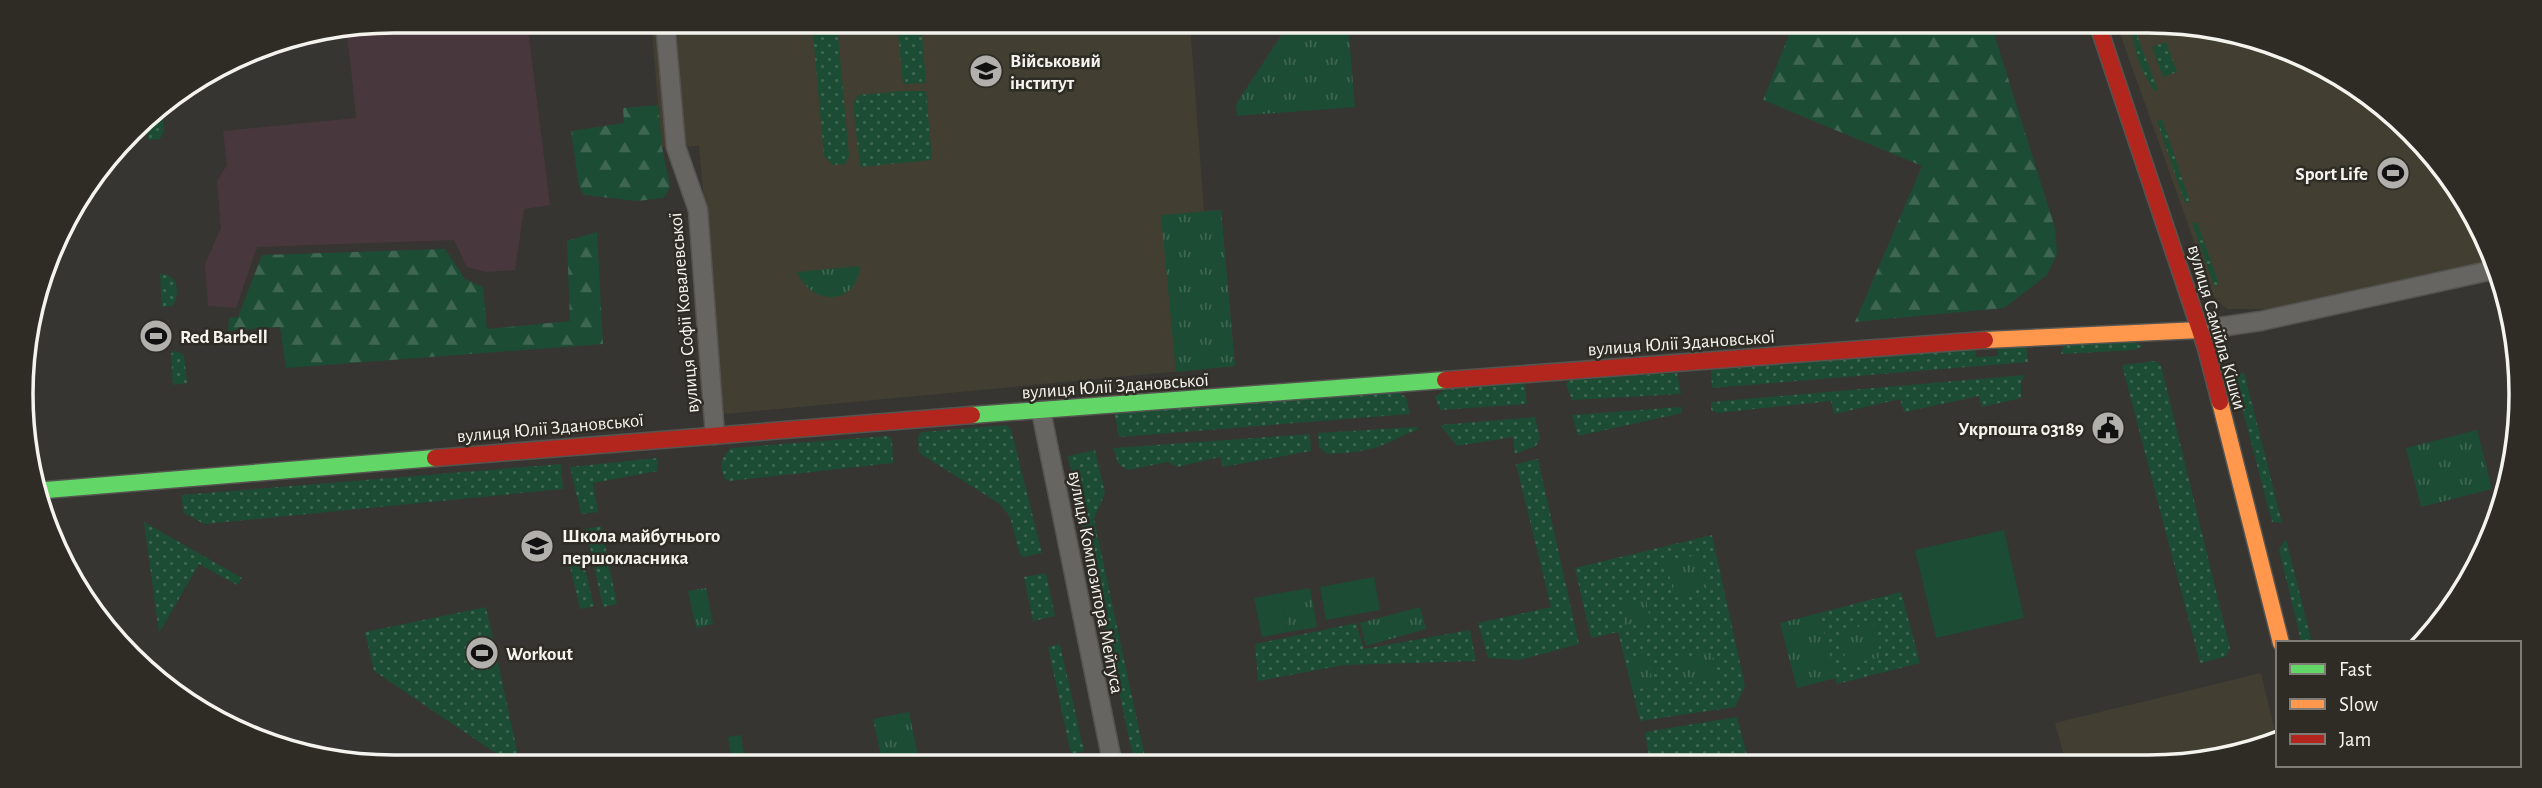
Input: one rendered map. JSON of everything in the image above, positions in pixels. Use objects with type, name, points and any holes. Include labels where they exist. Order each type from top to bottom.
[{"type":"street","name":"вулиця Софії Ковалевської","points":[[666,33],[676,147],[698,210],[715,435]]},
{"type":"street","name":"вулиця Самійла Кішки","points":[[2101,33],[2200,330],[2279,641]]},
{"type":"street","points":[[2200,330],[2273,318],[2487,271]]},
{"type":"street","name":"вулиця Юлії Здановської","points":[[47,490],[715,435],[1986,340],[2200,330]]},
{"type":"street","name":"вулиця Композитора Мейтуса","points":[[1041,411],[1111,755]]},
{"type":"shaded area","points":[[394,33],[528,33],[550,205],[524,209],[515,270],[486,272],[467,267],[454,240],[257,247],[236,308],[208,306],[205,264],[221,228],[217,181],[227,165],[223,131],[356,118],[348,36]]},
{"type":"shaded area","points":[[652,33],[1191,33],[1204,211],[1221,210],[1235,366],[724,414],[699,146],[662,147]]},
{"type":"shaded area","points":[[2120,33],[2195,36],[2264,52],[2308,70],[2348,94],[2386,123],[2434,174],[2472,234],[2486,267],[2278,309],[2227,309],[2214,297]]},
{"type":"shaded area","points":[[2261,673],[2275,732],[2195,752],[2064,755],[2055,723]]},
{"type":"green space","points":[[813,33],[838,33],[849,156],[845,164],[833,165],[824,156]]},
{"type":"green space","points":[[898,33],[922,33],[926,83],[903,84]]},
{"type":"green space","points":[[1283,33],[1349,33],[1355,107],[1237,116],[1236,104]]},
{"type":"green space","points":[[1790,33],[1994,33],[2055,228],[2057,254],[2047,275],[2004,308],[1855,322],[1922,166],[1763,100]]},
{"type":"green space","points":[[2136,33],[2158,90],[2155,91],[2150,84],[2140,64],[2132,34]]},
{"type":"green space","points":[[2166,42],[2177,72],[2163,77],[2152,47]]},
{"type":"green space","points":[[926,91],[932,160],[860,167],[853,103],[858,95]]},
{"type":"green space","points":[[658,105],[662,147],[670,187],[664,198],[637,201],[584,195],[579,186],[571,131],[624,123],[623,108]]},
{"type":"green space","points":[[163,118],[164,131],[160,139],[148,140],[147,131]]},
{"type":"green space","points":[[2162,119],[2190,202],[2185,203],[2157,121]]},
{"type":"green space","points":[[1221,210],[1235,366],[1176,372],[1161,215]]},
{"type":"green space","points":[[2197,222],[2219,284],[2214,286],[2192,223]]},
{"type":"green space","points":[[597,232],[603,344],[286,368],[280,327],[228,331],[229,318],[238,317],[262,255],[445,249],[465,279],[483,287],[487,329],[570,321],[567,241]]},
{"type":"green space","points":[[860,266],[851,289],[843,295],[833,297],[813,291],[797,272]]},
{"type":"green space","points":[[160,274],[174,280],[177,295],[173,306],[162,307]]},
{"type":"green space","points":[[2133,341],[2143,346],[2135,350],[2061,354],[2064,344]]},
{"type":"green space","points":[[2026,346],[2028,362],[1712,388],[1711,370],[1975,349],[1976,357],[1998,356],[1998,347]]},
{"type":"green space","points":[[174,350],[184,355],[187,383],[173,385],[171,354]]},
{"type":"green space","points":[[2155,361],[2161,365],[2230,648],[2225,657],[2200,663],[2122,365]]},
{"type":"green space","points":[[2244,372],[2282,523],[2272,522],[2234,377]]},
{"type":"green space","points":[[1677,373],[1681,394],[1572,400],[1566,384],[1570,379]]},
{"type":"green space","points":[[2025,375],[2021,382],[2021,398],[1982,407],[1979,396],[1904,412],[1900,399],[1834,414],[1831,401],[1717,413],[1711,410],[1711,402]]},
{"type":"green space","points":[[1524,382],[1527,404],[1440,410],[1435,397],[1446,389]]},
{"type":"green space","points":[[1392,389],[1406,397],[1410,414],[1119,437],[1114,411]]},
{"type":"green space","points":[[1681,407],[1682,413],[1578,436],[1572,415]]},
{"type":"green space","points":[[1535,417],[1540,439],[1536,446],[1515,454],[1513,437],[1457,446],[1440,425]]},
{"type":"green space","points":[[1006,425],[1011,429],[1042,553],[1024,557],[1020,555],[1010,517],[1000,504],[919,453],[918,437],[921,432]]},
{"type":"green space","points":[[1417,427],[1417,430],[1378,447],[1364,450],[1327,454],[1319,447],[1318,433]]},
{"type":"green space","points":[[2477,430],[2492,489],[2421,507],[2406,448]]},
{"type":"green space","points":[[1310,434],[1311,451],[1223,467],[1220,457],[1177,467],[1168,462],[1128,470],[1119,465],[1113,448]]},
{"type":"green space","points":[[887,436],[892,439],[893,463],[730,481],[725,479],[722,470],[723,459],[731,448]]},
{"type":"green space","points":[[1095,450],[1105,493],[1094,519],[1145,755],[1133,755],[1068,456]]},
{"type":"green space","points":[[657,458],[658,471],[593,483],[598,512],[581,514],[570,467]]},
{"type":"green space","points":[[1538,459],[1579,644],[1519,660],[1488,658],[1478,623],[1551,607],[1516,464]]},
{"type":"green space","points":[[561,464],[563,489],[204,524],[184,513],[181,495]]},
{"type":"green space","points":[[144,522],[242,578],[237,585],[199,564],[159,633]]},
{"type":"green space","points":[[601,526],[617,604],[603,607],[586,529]]},
{"type":"green space","points":[[2004,530],[2024,618],[1936,638],[1915,550]]},
{"type":"green space","points":[[1712,535],[1745,686],[1735,707],[1640,721],[1618,632],[1591,638],[1575,568]]},
{"type":"green space","points":[[2286,539],[2312,641],[2301,641],[2279,549]]},
{"type":"green space","points":[[571,553],[583,560],[594,606],[580,609],[567,554]]},
{"type":"green space","points":[[1700,554],[1707,588],[1674,595],[1666,562]]},
{"type":"green space","points":[[1046,573],[1055,616],[1033,621],[1024,577]]},
{"type":"green space","points":[[1374,577],[1380,610],[1326,620],[1320,587]]},
{"type":"green space","points":[[706,588],[713,624],[696,628],[688,591]]},
{"type":"green space","points":[[1310,588],[1317,627],[1288,632],[1281,593]]},
{"type":"green space","points":[[1901,592],[1920,663],[1837,684],[1819,613]]},
{"type":"green space","points":[[1281,593],[1288,632],[1262,637],[1254,598]]},
{"type":"green space","points":[[1646,600],[1650,619],[1625,625],[1621,605]]},
{"type":"green space","points":[[486,607],[518,755],[499,755],[374,671],[365,632]]},
{"type":"green space","points":[[1420,607],[1426,629],[1366,646],[1360,623]]},
{"type":"green space","points":[[1819,613],[1836,678],[1797,688],[1780,623]]},
{"type":"green space","points":[[1356,623],[1364,649],[1470,630],[1476,661],[1344,665],[1258,681],[1255,644]]},
{"type":"green space","points":[[1873,623],[1881,657],[1847,665],[1839,631]]},
{"type":"green space","name":"Workout","points":[[488,638],[493,665],[475,669],[470,641]]},
{"type":"green space","points":[[1060,644],[1084,751],[1071,754],[1048,647]]},
{"type":"green space","points":[[1712,652],[1718,676],[1684,684],[1678,659]]},
{"type":"green space","points":[[1647,658],[1654,685],[1633,691],[1626,664]]},
{"type":"green space","points":[[909,712],[918,755],[881,755],[873,719]]},
{"type":"green space","points":[[1737,717],[1747,755],[1649,755],[1645,732]]},
{"type":"green space","points":[[741,735],[744,755],[731,755],[728,737]]},
{"type":"traffic: fast","points":[[972,415],[1445,380]]},
{"type":"traffic: fast","points":[[47,490],[435,458]]},
{"type":"traffic: slow","points":[[1985,340],[2200,330]]},
{"type":"traffic: slow","points":[[2220,402],[2280,641]]},
{"type":"traffic: jam","points":[[2101,33],[2206,348],[2220,402]]},
{"type":"traffic: jam","points":[[1445,380],[1985,340]]},
{"type":"traffic: jam","points":[[435,458],[972,415]]},
{"type":"place","name":"Військовий інститут","points":[[986,71]]},
{"type":"place","name":"Sport Life","points":[[2393,173]]},
{"type":"place","name":"Red Barbell","points":[[156,336]]},
{"type":"place","name":"Укрпошта 03189","points":[[2108,428]]},
{"type":"place","name":"Школа майбутнього першокласника","points":[[537,546]]},
{"type":"place","name":"Workout","points":[[482,653]]}]
